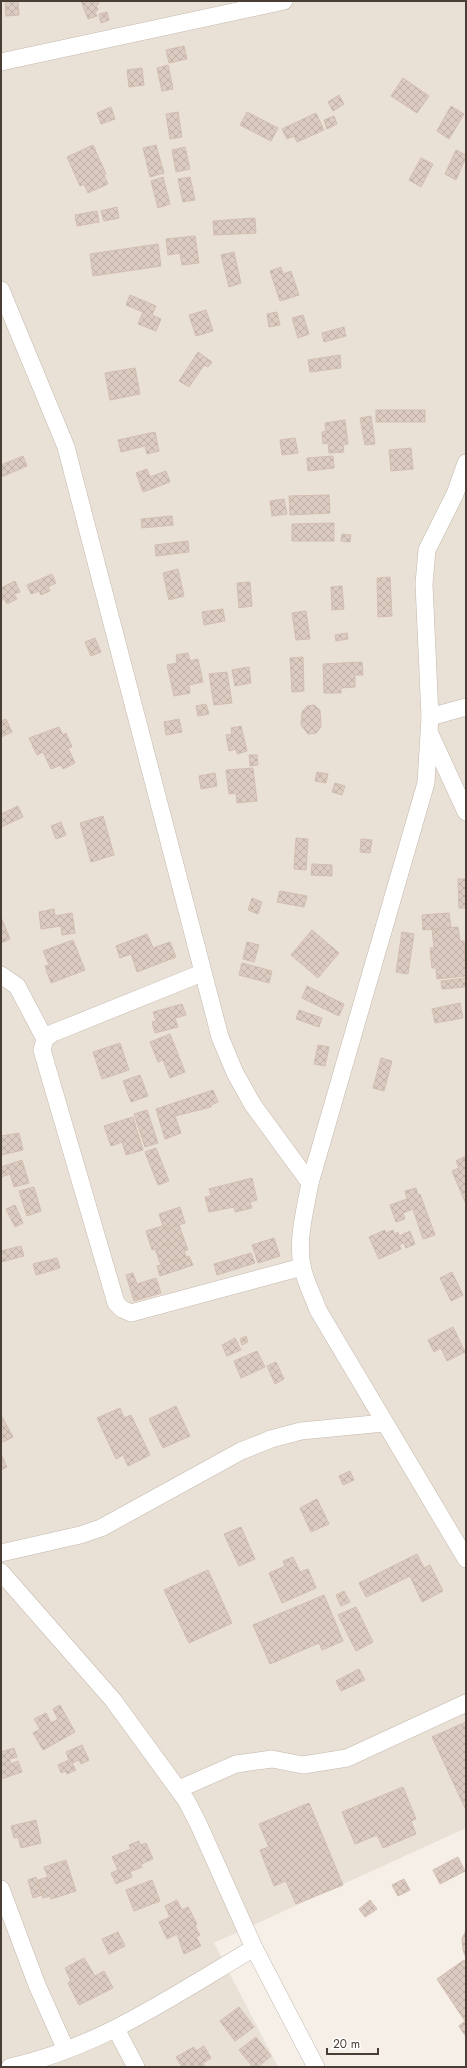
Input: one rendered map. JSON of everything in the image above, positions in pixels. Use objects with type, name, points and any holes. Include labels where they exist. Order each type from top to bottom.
[{"type":"street","points":[[1,62],[284,1]]},
{"type":"street","points":[[1,290],[66,447],[202,973],[220,1037],[235,1073],[252,1105],[310,1183]]},
{"type":"street","points":[[466,464],[455,494],[427,550],[424,584],[430,725],[426,783],[310,1183],[303,1217],[302,1267],[318,1310],[466,1559]]},
{"type":"street","points":[[430,725],[466,707]]},
{"type":"street","points":[[430,725],[466,812]]},
{"type":"street","points":[[202,973],[53,1033],[46,1039],[42,1050],[116,1303],[122,1309],[131,1313],[302,1267]]},
{"type":"street","points":[[1,975],[17,986],[46,1039]]},
{"type":"street","points":[[1,1553],[80,1535],[101,1528],[241,1451],[271,1438],[302,1431],[384,1423]]},
{"type":"street","points":[[1,1572],[113,1700],[178,1789],[198,1823],[254,1948],[316,2067]]},
{"type":"street","points":[[178,1789],[236,1764],[272,1759],[303,1765],[347,1758],[466,1703]]},
{"type":"street","points":[[1,1889],[37,1985],[66,2050]]},
{"type":"street","points":[[10,2067],[66,2050],[116,2029],[254,1948]]},
{"type":"street","points":[[116,2029],[136,2067]]},
{"type":"shaded area","points":[[1,1],[466,1],[466,1828],[214,1943],[278,2067],[1,2067]]},
{"type":"building","points":[[5,1],[18,1],[19,15],[6,16]]},
{"type":"building","points":[[81,1],[98,1],[99,4],[96,5],[98,10],[95,12],[97,16],[88,19]]},
{"type":"building","points":[[107,12],[109,20],[101,23],[99,14]]},
{"type":"building","points":[[184,46],[187,59],[169,63],[166,50]]},
{"type":"building","points":[[168,65],[173,89],[162,91],[157,68]]},
{"type":"building","points":[[142,68],[144,85],[129,87],[127,70]]},
{"type":"building","points":[[403,78],[429,96],[417,113],[391,96]]},
{"type":"building","points":[[339,95],[344,104],[333,111],[328,102]]},
{"type":"building","points":[[451,106],[464,114],[449,139],[437,131]]},
{"type":"building","points":[[111,107],[115,119],[101,124],[97,113]]},
{"type":"building","points":[[178,112],[182,137],[170,139],[166,114]]},
{"type":"building","points":[[247,112],[278,128],[271,141],[240,125]]},
{"type":"building","points":[[316,113],[324,130],[297,142],[294,136],[287,139],[282,129]]},
{"type":"building","points":[[334,116],[337,124],[327,129],[324,120]]},
{"type":"building","points":[[93,145],[106,174],[104,175],[108,184],[88,193],[84,184],[80,186],[67,157]]},
{"type":"building","points":[[156,145],[164,173],[150,177],[143,148]]},
{"type":"building","points":[[185,147],[190,169],[176,172],[172,150]]},
{"type":"building","points":[[456,150],[466,155],[466,157],[456,180],[445,174]]},
{"type":"building","points":[[421,158],[433,164],[421,187],[409,180]]},
{"type":"building","points":[[163,177],[170,204],[158,208],[151,181]]},
{"type":"building","points":[[190,177],[195,200],[183,202],[178,179]]},
{"type":"building","points":[[117,207],[119,218],[104,221],[101,211]]},
{"type":"building","points":[[97,211],[99,222],[77,226],[75,215]]},
{"type":"building","points":[[255,218],[256,233],[214,235],[213,221]]},
{"type":"building","points":[[195,236],[199,263],[182,265],[180,253],[168,255],[166,239]]},
{"type":"building","points":[[158,244],[161,266],[93,276],[90,254]]},
{"type":"building","points":[[234,252],[241,283],[229,287],[221,255]]},
{"type":"building","points":[[281,267],[283,274],[291,271],[299,295],[280,301],[270,271]]},
{"type":"building","points":[[130,295],[156,306],[152,315],[161,319],[156,331],[138,324],[143,312],[126,305]]},
{"type":"building","points":[[206,310],[213,331],[196,336],[189,315]]},
{"type":"building","points":[[277,312],[280,325],[269,327],[267,314]]},
{"type":"building","points":[[303,315],[309,334],[298,338],[292,318]]},
{"type":"building","points":[[344,327],[346,336],[324,342],[322,333]]},
{"type":"building","points":[[198,352],[212,362],[208,367],[204,365],[189,387],[179,381]]},
{"type":"building","points":[[340,355],[341,368],[310,372],[308,360]]},
{"type":"building","points":[[135,368],[140,394],[110,400],[105,373]]},
{"type":"building","points":[[376,410],[425,410],[425,422],[376,422]]},
{"type":"building","points":[[371,416],[375,444],[365,445],[360,418]]},
{"type":"building","points":[[345,420],[348,444],[343,445],[344,452],[329,453],[328,443],[323,444],[322,432],[326,431],[325,423]]},
{"type":"building","points":[[155,432],[159,451],[147,454],[145,446],[121,452],[118,440]]},
{"type":"building","points":[[295,438],[298,453],[282,455],[280,440]]},
{"type":"building","points":[[411,448],[413,469],[391,471],[389,450]]},
{"type":"building","points":[[23,456],[27,466],[1,477],[1,465]]},
{"type":"building","points":[[333,456],[334,468],[308,471],[307,458]]},
{"type":"building","points":[[147,469],[150,477],[166,471],[170,482],[143,492],[136,473]]},
{"type":"building","points":[[329,495],[330,513],[290,515],[289,496]]},
{"type":"building","points":[[284,499],[287,514],[272,516],[270,501]]},
{"type":"building","points":[[172,516],[173,525],[142,528],[141,519]]},
{"type":"building","points":[[334,523],[334,541],[292,541],[292,524]]},
{"type":"building","points":[[342,534],[351,535],[350,542],[341,541]]},
{"type":"building","points":[[188,541],[189,552],[156,556],[155,545]]},
{"type":"building","points":[[178,569],[184,596],[169,600],[163,573]]},
{"type":"building","points":[[52,574],[56,583],[48,587],[50,591],[41,595],[39,591],[31,594],[27,585]]},
{"type":"building","points":[[390,577],[392,616],[378,617],[377,578]]},
{"type":"building","points":[[15,581],[20,592],[14,594],[17,599],[7,604],[4,599],[1,601],[1,588]]},
{"type":"building","points":[[250,582],[252,606],[239,608],[237,583]]},
{"type":"building","points":[[342,586],[344,609],[332,610],[331,587]]},
{"type":"building","points":[[223,609],[225,621],[204,625],[202,612]]},
{"type":"building","points":[[306,611],[310,639],[296,640],[292,613]]},
{"type":"building","points":[[347,633],[348,639],[336,641],[335,635]]},
{"type":"building","points":[[95,638],[101,652],[91,656],[85,642]]},
{"type":"building","points":[[188,653],[190,661],[198,659],[203,682],[189,685],[190,693],[174,696],[167,665],[177,663],[176,655]]},
{"type":"building","points":[[303,657],[304,691],[292,692],[290,658]]},
{"type":"building","points":[[362,662],[363,675],[355,675],[355,687],[341,688],[341,693],[324,693],[323,664]]},
{"type":"building","points":[[249,667],[251,683],[235,686],[232,670]]},
{"type":"building","points":[[227,672],[232,703],[214,705],[209,674]]},
{"type":"building","points":[[206,704],[209,714],[198,716],[196,706]]},
{"type":"building","points":[[314,705],[320,710],[321,727],[316,733],[308,734],[301,725],[302,712],[307,706]]},
{"type":"building","points":[[6,719],[12,732],[1,737],[1,721]]},
{"type":"building","points":[[179,719],[182,732],[166,735],[164,722]]},
{"type":"building","points":[[241,726],[247,751],[237,754],[236,749],[229,751],[226,735],[232,734],[231,728]]},
{"type":"building","points":[[59,727],[63,735],[66,733],[72,747],[68,748],[75,763],[63,769],[61,765],[51,769],[43,752],[37,755],[29,738]]},
{"type":"building","points":[[249,755],[257,755],[258,765],[250,766]]},
{"type":"building","points":[[253,768],[257,801],[237,803],[236,793],[229,794],[226,770]]},
{"type":"building","points":[[317,772],[328,774],[326,783],[315,781]]},
{"type":"building","points":[[215,773],[217,786],[201,789],[199,776]]},
{"type":"building","points":[[335,783],[345,786],[342,795],[332,792]]},
{"type":"building","points":[[18,806],[23,817],[1,827],[1,814]]},
{"type":"building","points":[[103,816],[114,855],[91,862],[80,823]]},
{"type":"building","points":[[61,822],[66,835],[56,839],[51,826]]},
{"type":"building","points":[[296,838],[308,839],[306,870],[294,869]]},
{"type":"building","points":[[361,839],[372,840],[370,853],[360,852]]},
{"type":"building","points":[[312,864],[332,865],[332,876],[311,875]]},
{"type":"building","points":[[458,879],[466,879],[466,908],[459,908]]},
{"type":"building","points":[[280,891],[307,896],[304,907],[277,902]]},
{"type":"building","points":[[252,898],[262,902],[258,914],[248,910]]},
{"type":"building","points":[[54,909],[55,916],[72,913],[75,933],[62,935],[61,926],[41,929],[39,912]]},
{"type":"building","points":[[449,913],[451,928],[423,930],[422,915]]},
{"type":"building","points":[[1,917],[10,939],[1,943]]},
{"type":"building","points":[[458,927],[460,941],[464,941],[466,976],[437,979],[436,968],[432,968],[430,948],[434,948],[432,929]]},
{"type":"building","points":[[312,930],[339,953],[318,978],[291,955]]},
{"type":"building","points":[[402,932],[414,934],[408,974],[396,972]]},
{"type":"building","points":[[147,934],[153,948],[170,942],[176,957],[137,972],[131,954],[120,958],[116,946]]},
{"type":"building","points":[[73,940],[85,970],[51,983],[45,966],[49,965],[43,951]]},
{"type":"building","points":[[247,942],[259,945],[254,962],[243,959]]},
{"type":"building","points":[[242,963],[272,971],[269,983],[239,975]]},
{"type":"building","points":[[466,978],[466,987],[442,989],[441,981]]},
{"type":"building","points":[[307,986],[344,1004],[339,1016],[302,998]]},
{"type":"building","points":[[460,1003],[463,1018],[435,1023],[432,1009]]},
{"type":"building","points":[[182,1004],[186,1015],[175,1018],[178,1027],[155,1033],[152,1022],[156,1021],[153,1012]]},
{"type":"building","points":[[299,1010],[322,1018],[319,1027],[296,1019]]},
{"type":"building","points":[[170,1034],[185,1072],[170,1078],[163,1060],[158,1062],[150,1042]]},
{"type":"building","points":[[120,1043],[129,1070],[102,1079],[93,1052]]},
{"type":"building","points":[[318,1045],[329,1047],[325,1066],[314,1064]]},
{"type":"building","points":[[381,1058],[392,1061],[384,1091],[373,1088]]},
{"type":"building","points":[[140,1075],[148,1096],[131,1102],[123,1081]]},
{"type":"building","points":[[213,1090],[218,1102],[211,1105],[211,1107],[175,1116],[181,1133],[165,1139],[156,1109]]},
{"type":"building","points":[[147,1110],[158,1143],[145,1147],[134,1114]]},
{"type":"building","points":[[133,1117],[143,1150],[126,1155],[122,1142],[111,1146],[104,1126]]},
{"type":"building","points":[[19,1133],[23,1150],[1,1155],[1,1136]]},
{"type":"building","points":[[156,1148],[169,1181],[158,1185],[145,1152]]},
{"type":"building","points":[[466,1156],[466,1204],[452,1171],[459,1168],[456,1161]]},
{"type":"building","points":[[22,1160],[29,1183],[14,1187],[10,1174],[1,1177],[1,1167]]},
{"type":"building","points":[[252,1178],[257,1200],[250,1202],[252,1208],[235,1212],[234,1207],[209,1212],[205,1197],[211,1196],[209,1189]]},
{"type":"building","points":[[34,1187],[41,1211],[27,1216],[19,1191]]},
{"type":"building","points":[[416,1188],[418,1195],[420,1194],[435,1235],[423,1239],[413,1209],[403,1213],[405,1219],[396,1222],[390,1205],[407,1199],[405,1191]]},
{"type":"building","points":[[15,1205],[23,1223],[15,1227],[6,1209]]},
{"type":"building","points":[[180,1207],[185,1223],[167,1229],[166,1225],[163,1226],[159,1214]]},
{"type":"building","points":[[166,1225],[167,1229],[179,1225],[184,1239],[152,1250],[146,1231]]},
{"type":"building","points":[[385,1230],[386,1233],[393,1230],[394,1234],[398,1232],[399,1236],[410,1231],[415,1244],[406,1248],[404,1243],[399,1245],[401,1249],[379,1259],[369,1237]]},
{"type":"building","points":[[274,1238],[280,1256],[258,1263],[252,1245]]},
{"type":"building","points":[[184,1239],[188,1250],[184,1251],[186,1257],[161,1265],[155,1249]]},
{"type":"building","points":[[21,1246],[24,1256],[1,1262],[1,1251]]},
{"type":"building","points":[[251,1253],[255,1263],[217,1275],[214,1264]]},
{"type":"building","points":[[189,1256],[193,1265],[160,1276],[157,1266]]},
{"type":"building","points":[[57,1258],[60,1268],[36,1275],[33,1264]]},
{"type":"building","points":[[452,1272],[463,1295],[451,1301],[440,1278]]},
{"type":"building","points":[[133,1273],[137,1284],[156,1278],[161,1293],[134,1301],[126,1275]]},
{"type":"building","points":[[453,1327],[465,1352],[447,1361],[441,1348],[434,1352],[428,1340]]},
{"type":"building","points":[[246,1336],[248,1342],[242,1345],[240,1339]]},
{"type":"building","points":[[235,1338],[241,1350],[227,1356],[222,1345]]},
{"type":"building","points":[[257,1351],[265,1367],[241,1378],[234,1361]]},
{"type":"building","points":[[276,1362],[284,1379],[275,1384],[267,1366]]},
{"type":"building","points":[[176,1406],[190,1436],[163,1448],[149,1419]]},
{"type":"building","points":[[120,1408],[124,1418],[131,1415],[150,1455],[128,1466],[123,1455],[116,1459],[97,1418]]},
{"type":"building","points":[[1,1415],[13,1437],[3,1442],[1,1439]]},
{"type":"building","points":[[1,1454],[7,1467],[1,1470]]},
{"type":"building","points":[[350,1471],[354,1480],[343,1485],[339,1476]]},
{"type":"building","points":[[317,1499],[329,1524],[311,1532],[300,1508]]},
{"type":"building","points":[[241,1527],[255,1559],[239,1566],[224,1534]]},
{"type":"building","points":[[417,1554],[424,1568],[430,1565],[443,1591],[422,1602],[410,1576],[366,1597],[359,1583]]},
{"type":"building","points":[[293,1557],[300,1572],[308,1569],[316,1588],[282,1603],[269,1573],[285,1566],[283,1561]]},
{"type":"building","points":[[208,1570],[232,1623],[189,1643],[164,1590]]},
{"type":"building","points":[[344,1591],[350,1602],[341,1606],[336,1595]]},
{"type":"building","points":[[324,1595],[343,1641],[322,1650],[319,1643],[270,1664],[253,1625]]},
{"type":"building","points":[[356,1607],[373,1642],[356,1651],[338,1615]]},
{"type":"building","points":[[359,1669],[365,1680],[341,1691],[336,1681]]},
{"type":"building","points":[[60,1705],[75,1732],[43,1750],[33,1733],[40,1729],[34,1719],[46,1713],[51,1723],[58,1719],[53,1709]]},
{"type":"building","points":[[466,1722],[466,1810],[432,1737]]},
{"type":"building","points":[[82,1745],[89,1760],[81,1764],[79,1760],[72,1763],[76,1770],[67,1774],[66,1771],[61,1773],[58,1765],[69,1760],[66,1752]]},
{"type":"building","points":[[14,1748],[17,1757],[9,1759],[11,1764],[18,1761],[22,1772],[1,1779],[1,1752]]},
{"type":"building","points":[[403,1787],[416,1819],[411,1821],[416,1834],[383,1848],[377,1835],[355,1844],[342,1812]]},
{"type":"building","points":[[309,1803],[343,1885],[296,1904],[286,1881],[274,1886],[260,1850],[269,1847],[259,1824]]},
{"type":"building","points":[[36,1820],[41,1843],[21,1848],[18,1837],[14,1838],[11,1826]]},
{"type":"building","points":[[139,1841],[140,1845],[146,1843],[153,1859],[141,1864],[142,1867],[130,1872],[132,1877],[116,1884],[111,1873],[118,1870],[112,1857],[131,1849],[129,1845]]},
{"type":"building","points":[[458,1857],[465,1871],[440,1884],[433,1870]]},
{"type":"building","points":[[66,1860],[76,1891],[51,1899],[50,1896],[43,1898],[38,1880],[48,1877],[44,1867]]},
{"type":"building","points":[[36,1877],[42,1895],[33,1898],[28,1880]]},
{"type":"building","points":[[404,1879],[410,1890],[398,1896],[392,1885]]},
{"type":"building","points":[[152,1880],[160,1901],[134,1911],[126,1890]]},
{"type":"building","points":[[177,1900],[182,1910],[188,1907],[197,1924],[195,1926],[200,1935],[196,1937],[201,1946],[184,1954],[177,1934],[167,1939],[159,1922],[170,1917],[165,1906]]},
{"type":"building","points":[[370,1900],[377,1909],[365,1917],[359,1909]]},
{"type":"building","points":[[466,1930],[466,1958],[463,1950],[462,1939]]},
{"type":"building","points":[[118,1932],[125,1946],[109,1954],[102,1939]]},
{"type":"building","points":[[84,1958],[95,1976],[104,1971],[113,1988],[79,2005],[68,1983],[71,1981],[65,1968]]},
{"type":"building","points":[[464,1960],[466,1964],[466,2037],[459,2026],[465,2021],[437,1979]]},
{"type":"building","points":[[239,2007],[254,2027],[235,2041],[220,2021]]},
{"type":"building","points":[[256,2037],[271,2056],[258,2067],[253,2067],[239,2050]]},
{"type":"building","points":[[204,2046],[211,2058],[203,2063],[204,2066],[182,2067],[176,2057],[194,2047],[196,2051]]}]
